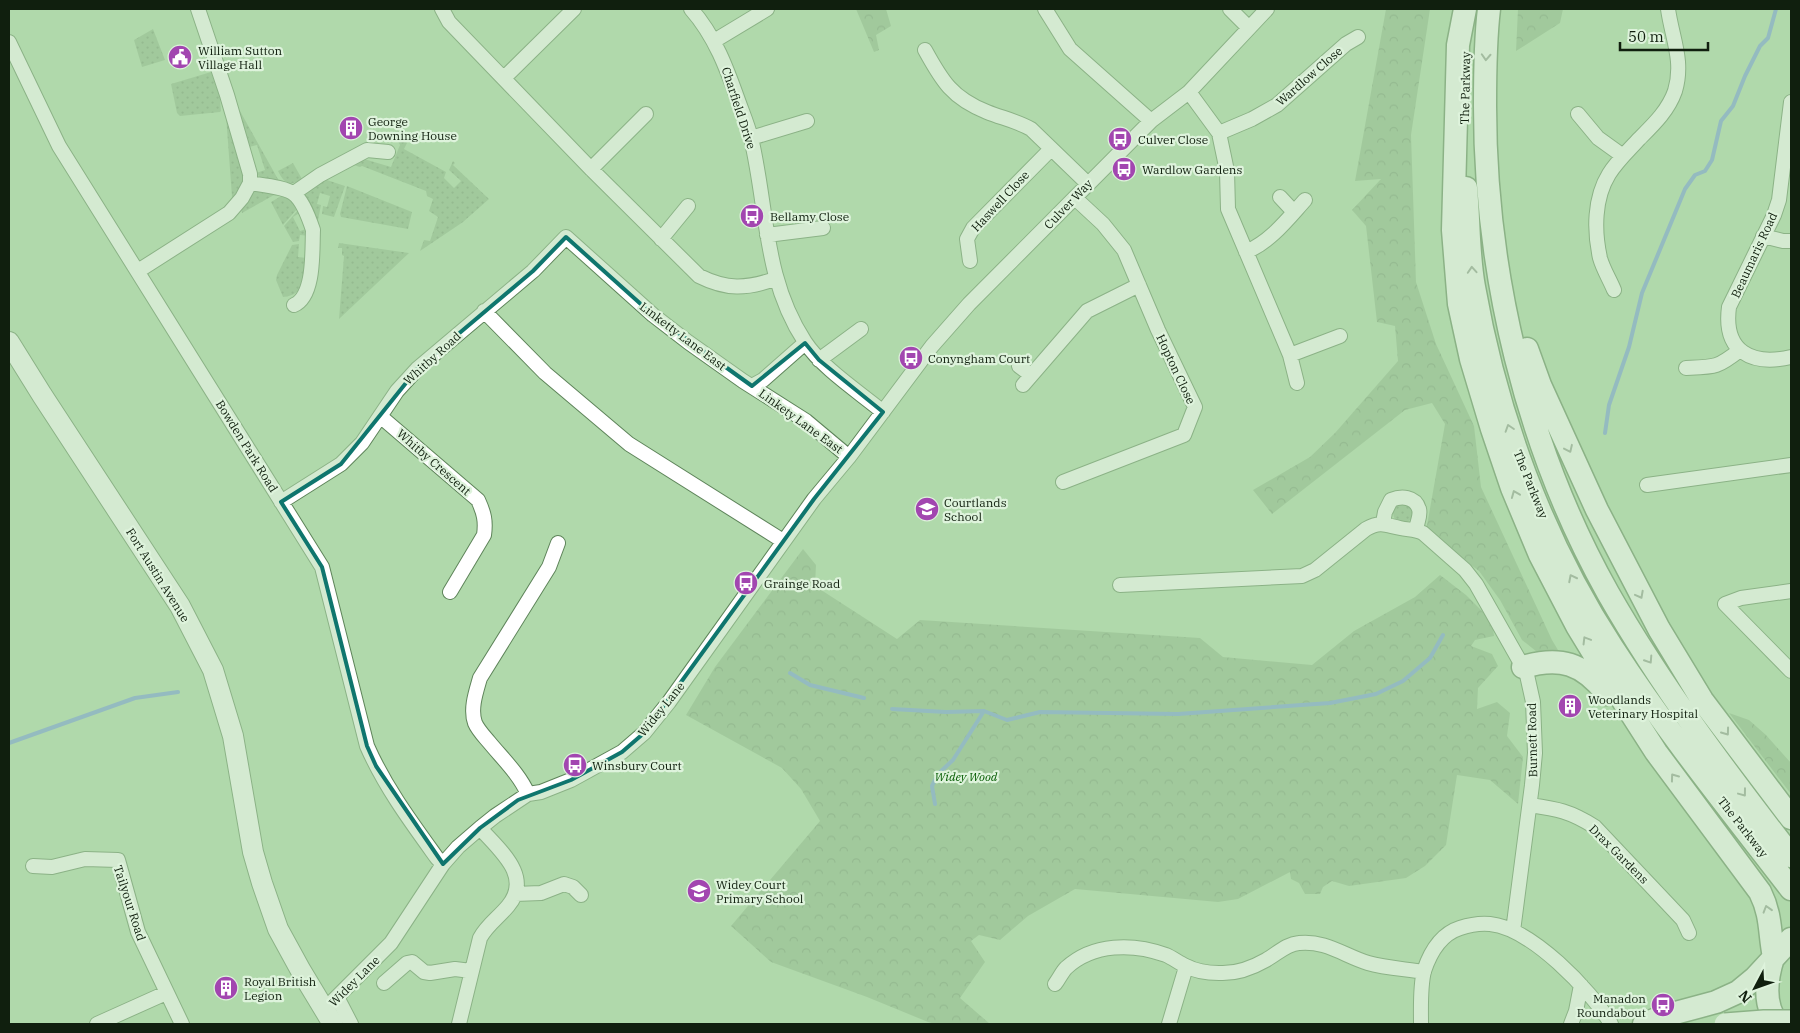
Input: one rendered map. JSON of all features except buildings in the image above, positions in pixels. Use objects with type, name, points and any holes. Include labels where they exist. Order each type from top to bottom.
[{"type":"highway","points":[[1466,9],[1458,45],[1453,230],[1459,304],[1471,359],[1512,488],[1540,555],[1577,626],[1612,685],[1656,752],[1760,892],[1770,919],[1770,939],[1773,958],[1768,973],[1767,992],[1770,1011],[1778,1024]]},
{"type":"highway","name":"The Parkway","points":[[1466,9],[1463,74],[1464,159],[1474,284],[1494,377],[1510,432],[1556,545],[1579,591],[1611,646],[1699,770],[1791,889]]},
{"type":"highway","name":"The Parkway","points":[[1489,9],[1485,79],[1485,142],[1489,204],[1504,307],[1518,368],[1554,477],[1579,534],[1607,590],[1636,641],[1700,734],[1791,856]]},
{"type":"highway","points":[[1489,204],[1504,248],[1519,323],[1528,354],[1540,385],[1597,510],[1631,578],[1682,668],[1730,738],[1791,818]]},
{"type":"highway","points":[[1523,667],[1538,663],[1563,662],[1581,668],[1599,684],[1625,718],[1656,752]]},
{"type":"highway","points":[[1644,1024],[1728,997],[1748,985],[1791,939]]},
{"type":"main road","name":"Fort Austin Avenue","points":[[9,342],[42,396],[180,606],[213,670],[233,736],[253,852],[262,883],[278,928],[301,971],[331,1010]]},
{"type":"main road","points":[[1725,1024],[1791,1021]]},
{"type":"street","points":[[138,271],[229,213],[242,198],[250,183],[250,174],[231,109],[198,9]]},
{"type":"street","points":[[442,9],[449,22],[591,169],[699,276],[712,283],[730,287],[758,285],[775,279]]},
{"type":"street","points":[[504,78],[574,9]]},
{"type":"street","name":"Charfield Drive","points":[[691,9],[714,41],[728,70],[751,138],[775,279],[789,316],[805,343],[820,360],[883,412]]},
{"type":"street","points":[[714,41],[767,9]]},
{"type":"street","points":[[1044,9],[1070,49],[1152,121]]},
{"type":"street","points":[[1230,9],[1249,28]]},
{"type":"street","name":"Culver Way","points":[[883,412],[932,346],[969,304],[1152,121],[1189,92],[1267,9]]},
{"type":"street","points":[[1614,290],[1601,260],[1596,234],[1596,212],[1602,188],[1609,173],[1663,113],[1675,90],[1678,54],[1671,32],[1668,9]]},
{"type":"street","name":"Bowden Park Road","points":[[9,42],[59,146],[322,566],[367,746],[390,791],[444,864]]},
{"type":"street","name":"Wardlow Close","points":[[1219,133],[1252,119],[1277,105],[1353,45]]},
{"type":"street","points":[[926,50],[939,76],[952,92],[966,102],[986,112],[1021,123],[1031,129],[1088,184]]},
{"type":"street","points":[[1189,92],[1219,133],[1227,171],[1228,209],[1290,354],[1297,383]]},
{"type":"street","name":"Beaumaris Road","points":[[1740,350],[1732,341],[1729,330],[1729,307],[1774,215],[1779,200],[1791,102]]},
{"type":"street","points":[[591,169],[646,114]]},
{"type":"street","points":[[1578,114],[1598,138],[1623,156]]},
{"type":"street","points":[[751,138],[807,121]]},
{"type":"street","name":"Haswell Close","points":[[970,261],[967,239],[973,228],[1051,149]]},
{"type":"street","points":[[294,193],[320,175],[367,150],[388,152]]},
{"type":"street","points":[[250,183],[294,193],[302,205],[313,230],[310,280],[305,296],[294,305]]},
{"type":"street","points":[[1280,197],[1294,212]]},
{"type":"street","name":"Hopton Close","points":[[1063,482],[1184,435],[1195,407],[1158,330],[1124,250],[1102,224],[1075,198]]},
{"type":"street","points":[[1246,252],[1269,239],[1305,200]]},
{"type":"street","points":[[661,239],[688,206]]},
{"type":"street","points":[[767,235],[823,228]]},
{"type":"street","points":[[1763,236],[1791,241]]},
{"type":"street","name":"Whitby Road","points":[[281,502],[341,464],[362,443],[397,391],[418,368],[533,271],[566,237]]},
{"type":"street","name":"Linketty Lane East","points":[[566,237],[653,315],[688,342],[752,386]]},
{"type":"street","points":[[1019,366],[1027,380],[1087,311],[1139,285]]},
{"type":"street","points":[[484,311],[545,373],[629,444],[784,541]]},
{"type":"street","points":[[820,360],[861,329]]},
{"type":"street","points":[[1290,354],[1340,336]]},
{"type":"street","points":[[752,386],[763,380],[805,343]]},
{"type":"street","points":[[1686,368],[1714,367],[1726,361],[1740,350],[1762,360],[1791,357]]},
{"type":"street","name":"Linkety Lane East","points":[[752,386],[806,422],[850,457]]},
{"type":"street","name":"Widey Lane","points":[[331,1010],[392,943],[444,864],[458,847],[495,816],[528,794],[541,792],[571,780],[622,752],[644,733],[669,702],[814,499],[850,457],[883,412]]},
{"type":"street","name":"Whitby Crescent","points":[[380,416],[478,500],[485,514],[484,534],[450,592]]},
{"type":"street","points":[[1647,484],[1664,477],[1791,465]]},
{"type":"street","points":[[1127,588],[1302,576],[1315,570],[1366,529],[1375,524],[1416,529],[1420,514],[1419,509],[1416,504],[1407,498],[1401,497],[1391,500],[1385,512],[1383,524]]},
{"type":"street","name":"Burnett Road","points":[[1416,529],[1454,561],[1476,584],[1527,675],[1533,702],[1535,753],[1513,931]]},
{"type":"street","points":[[528,794],[522,782],[481,733],[475,723],[473,713],[475,695],[480,678],[549,566],[558,543]]},
{"type":"street","points":[[1791,591],[1741,598],[1725,604],[1791,671]]},
{"type":"street","name":"Drax Gardens","points":[[1530,805],[1559,810],[1577,816],[1594,827],[1683,920],[1689,933]]},
{"type":"street","points":[[460,1024],[480,938],[486,926],[502,912],[515,894],[514,867],[480,828]]},
{"type":"street","name":"Tailyour Road","points":[[33,866],[52,866],[85,859],[118,860],[138,932],[182,1024]]},
{"type":"street","points":[[515,894],[542,893],[566,877],[580,895]]},
{"type":"street","points":[[1421,1024],[1424,972],[1432,952],[1441,940],[1455,930],[1470,925],[1490,924],[1513,931],[1548,953],[1581,985],[1611,1024]]},
{"type":"street","points":[[1056,984],[1064,969],[1076,960],[1094,950],[1114,947],[1150,950],[1169,956],[1200,972],[1222,973],[1245,970],[1298,943],[1328,946],[1368,963],[1424,972]]},
{"type":"street","points":[[384,983],[407,963],[412,962],[424,972],[430,973],[455,969],[471,971]]},
{"type":"street","points":[[1169,1024],[1186,966]]},
{"type":"street","points":[[1571,1024],[1576,1012],[1581,985]]},
{"type":"street","points":[[97,1024],[166,994]]},
{"type":"street","name":"Fort Austin Avenue","points":[[331,1010],[351,1024]]},
{"type":"highlighted area","points":[[566,237],[653,315],[752,386],[805,343],[819,360],[883,412],[814,499],[644,733],[622,752],[571,780],[518,800],[480,828],[443,864],[376,766],[367,746],[322,567],[281,502],[341,464],[418,368],[533,271]]},
{"type":"green space","points":[[856,9],[886,9],[891,26],[876,35],[879,50],[874,52]]},
{"type":"green space","points":[[1386,9],[1430,9],[1411,135],[1416,282],[1436,344],[1474,426],[1481,487],[1552,640],[1561,655],[1542,656],[1522,640],[1500,600],[1479,571],[1426,531],[1445,424],[1432,403],[1405,410],[1272,514],[1253,490],[1310,457],[1335,433],[1398,361],[1395,326],[1377,322],[1366,226],[1352,210],[1381,179],[1355,181]]},
{"type":"green space","points":[[1518,9],[1563,9],[1560,23],[1516,51]]},
{"type":"green space","points":[[153,29],[165,60],[142,67],[134,40]]},
{"type":"green space","points":[[211,72],[220,98],[221,111],[180,116],[177,113],[171,84]]},
{"type":"green space","points":[[240,111],[279,181],[262,179],[256,173],[265,170],[257,145],[249,147],[237,113]]},
{"type":"green space","points":[[226,115],[247,178],[234,198],[232,197]]},
{"type":"green space","points":[[398,130],[407,143],[404,149],[446,172],[444,178],[454,188],[461,181],[449,170],[453,161],[455,163],[453,165],[489,199],[463,222],[420,251],[424,240],[430,241],[438,217],[429,211],[433,199],[427,196],[426,191],[362,166],[354,165],[364,159],[391,167],[400,145],[395,136],[384,142],[382,139]]},
{"type":"green space","points":[[293,163],[302,179],[290,183],[282,178],[278,171]]},
{"type":"green space","points":[[327,180],[345,186],[334,217],[322,214],[323,206],[327,207],[330,196],[320,193],[317,204],[321,205],[318,220],[312,218],[303,193],[322,181]]},
{"type":"green space","points":[[347,186],[412,212],[408,229],[341,217],[340,214]]},
{"type":"green space","points":[[254,190],[276,192],[274,195],[242,213],[243,203]]},
{"type":"green space","points":[[283,195],[291,198],[298,208],[283,225],[271,202]]},
{"type":"green space","points":[[299,209],[301,212],[293,217],[300,231],[309,228],[310,236],[300,235],[299,241],[293,242],[284,226]]},
{"type":"green space","points":[[339,243],[409,253],[339,319],[344,256],[342,255],[342,248],[338,248]]},
{"type":"green space","points":[[299,244],[298,257],[307,258],[305,278],[296,293],[283,297],[276,280],[277,275],[292,245]]},
{"type":"green space","points":[[1403,503],[1410,506],[1413,513],[1410,520],[1403,523],[1396,520],[1393,513],[1396,506]]},
{"type":"green space","name":"Widey Wood","points":[[803,549],[816,565],[815,586],[897,639],[920,620],[1200,638],[1223,657],[1312,665],[1354,631],[1415,597],[1440,575],[1466,595],[1492,621],[1494,636],[1475,640],[1471,646],[1492,654],[1498,666],[1478,688],[1477,709],[1497,702],[1510,713],[1507,736],[1523,757],[1518,804],[1490,780],[1457,775],[1446,845],[1425,866],[1406,878],[1349,886],[1332,881],[1323,887],[1320,894],[1305,894],[1299,883],[1291,879],[1290,872],[1238,899],[1218,902],[1075,889],[1028,916],[1000,940],[979,935],[971,941],[985,962],[960,998],[990,1024],[935,1024],[928,1022],[867,997],[771,962],[731,926],[820,821],[801,789],[782,768],[686,715],[715,667]]},
{"type":"green space","points":[[1729,713],[1749,720],[1766,735],[1791,763],[1791,794]]},
{"type":"waterway","points":[[1605,433],[1609,405],[1629,347],[1642,293],[1685,189],[1695,175],[1705,171],[1712,160],[1721,121],[1733,106],[1760,46],[1768,38],[1776,9]]},
{"type":"waterway","points":[[892,709],[946,712],[984,711],[1007,720],[1040,712],[1178,714],[1330,703],[1376,694],[1403,681],[1430,658],[1443,635]]},
{"type":"waterway","points":[[790,673],[810,685],[864,698]]},
{"type":"waterway","points":[[9,743],[135,698],[178,692]]},
{"type":"waterway","points":[[935,804],[932,786],[938,774],[953,760],[984,711]]},
{"type":"place","name":"William Sutton Village Hall","points":[[180,57]]},
{"type":"place","name":"George Downing House","points":[[351,128]]},
{"type":"place","name":"Culver Close","points":[[1120,139]]},
{"type":"place","name":"Wardlow Gardens","points":[[1124,169]]},
{"type":"place","name":"Bellamy Close","points":[[752,216]]},
{"type":"place","name":"Conyngham Court","points":[[911,358]]},
{"type":"place","name":"Courtlands School","points":[[927,509]]},
{"type":"place","name":"Grainge Road","points":[[746,583]]},
{"type":"place","name":"Woodlands Veterinary Hospital","points":[[1570,706]]},
{"type":"place","name":"Winsbury Court","points":[[575,765]]},
{"type":"place","name":"Widey Court Primary School","points":[[699,891]]},
{"type":"place","name":"Royal British Legion","points":[[226,988]]},
{"type":"place","name":"Manadon Roundabout","points":[[1663,1005]]}]
